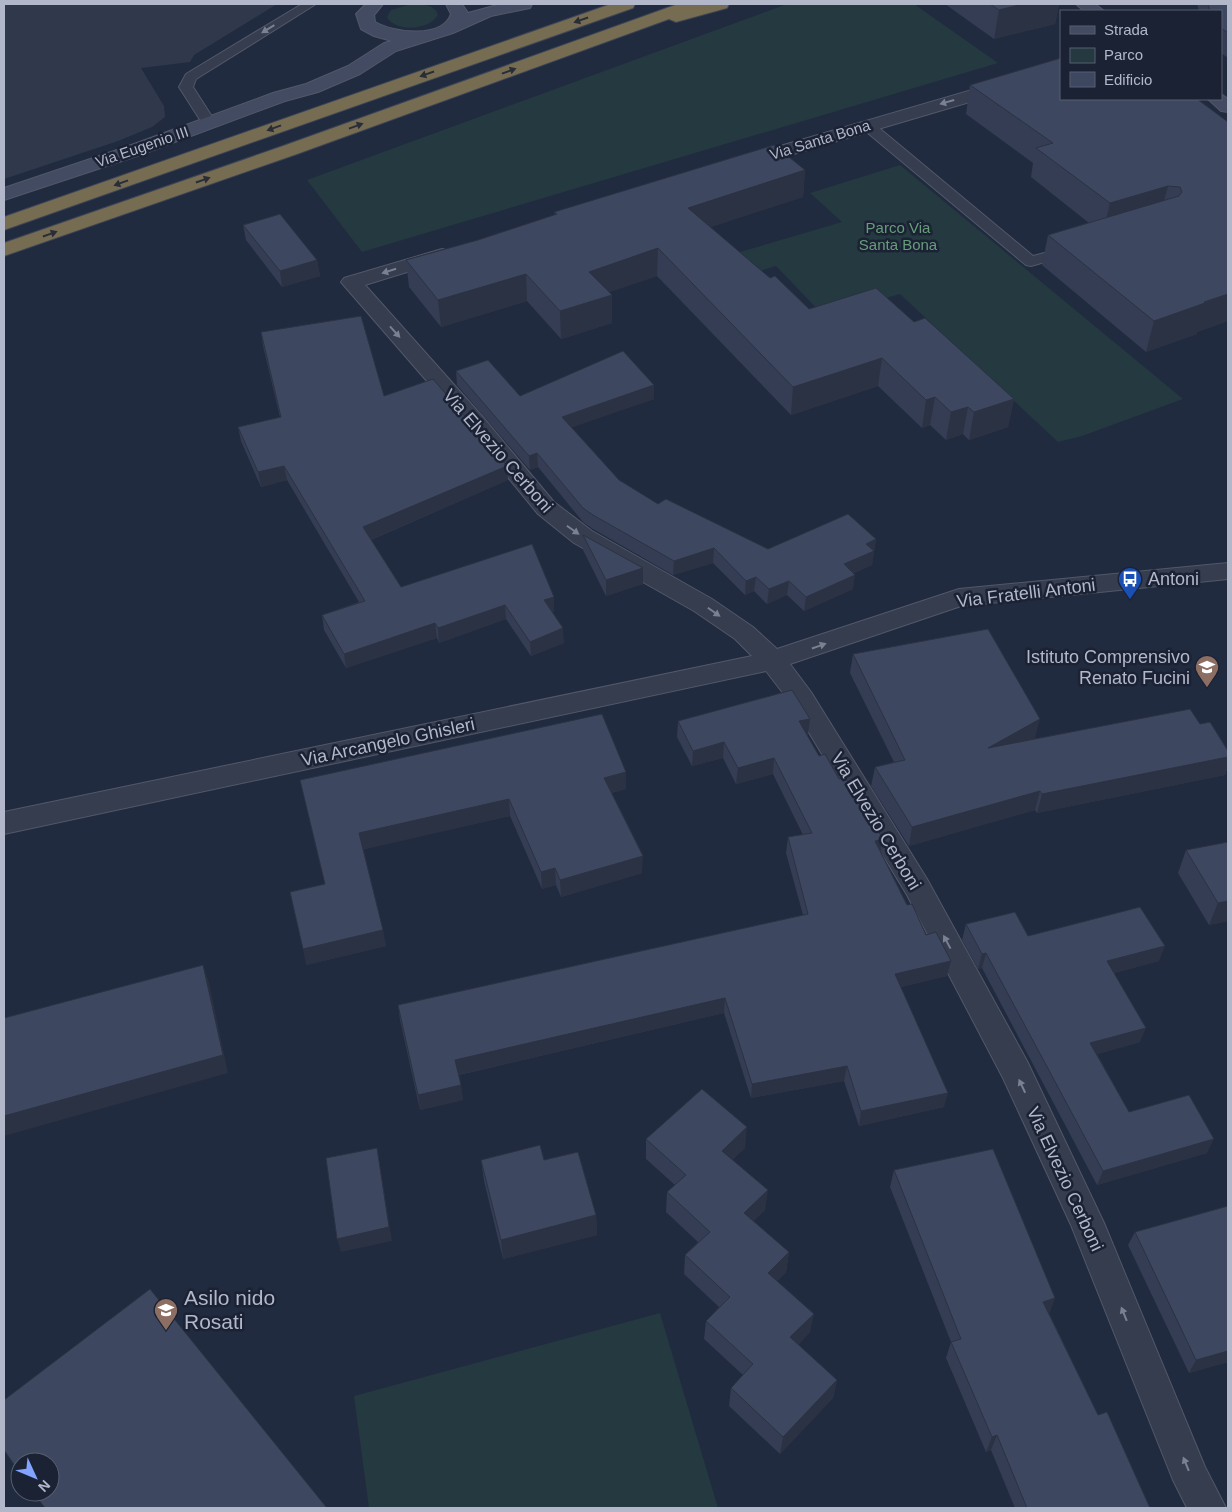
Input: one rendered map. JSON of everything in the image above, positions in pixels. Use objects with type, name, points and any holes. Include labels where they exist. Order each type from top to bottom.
[{"type":"highway","points":[[4,224],[627,4]]},
{"type":"highway","points":[[4,250],[572,49],[693,4]]},
{"type":"highway","points":[[572,49],[721,4]]},
{"type":"street","name":"Via Eugenio III","points":[[279,98],[338,69],[352,60],[359,51],[370,27],[366,21],[365,14],[375,4]]},
{"type":"street","points":[[451,27],[456,23],[459,16],[458,8],[454,4]]},
{"type":"street","points":[[451,27],[486,12],[524,4]]},
{"type":"street","points":[[370,27],[380,33],[393,36],[425,36]]},
{"type":"street","name":"Via Eugenio III","points":[[4,194],[133,151],[333,80],[363,66],[374,56],[390,47],[440,33],[451,27]]},
{"type":"street","name":"Via Santa Bona","points":[[724,169],[1060,69]]},
{"type":"street","name":"Via Elvezio Cerboni","points":[[457,250],[351,282],[473,420],[546,508],[560,521],[583,537],[703,605],[744,633],[772,660],[802,699],[917,887],[1016,1071],[1087,1223],[1192,1480],[1206,1508]]},
{"type":"street","name":"Via Fratelli Antoni","points":[[772,660],[959,598],[1228,571]]},
{"type":"street","name":"Via Arcangelo Ghisleri","points":[[4,824],[772,660]]},
{"type":"lane","points":[[209,123],[186,87],[191,77],[310,4]]},
{"type":"lane","points":[[868,126],[1031,262],[1085,245]]},
{"type":"shaded area","points":[[4,4],[277,4],[194,55],[190,62],[141,68],[164,106],[165,117],[152,127],[118,141],[4,179]]},
{"type":"green space","points":[[411,4],[431,7],[438,15],[428,24],[412,28],[397,26],[387,17],[391,10]]},
{"type":"green space","points":[[787,4],[914,4],[998,63],[362,252],[307,180]]},
{"type":"green space","name":"Parco Via Santa Bona","points":[[900,165],[1183,399],[1082,436],[1058,442],[900,294],[824,316],[776,266],[750,274],[733,254],[842,222],[810,193]]},
{"type":"green space","points":[[660,1313],[718,1508],[369,1508],[354,1396]]},
{"type":"building","points":[[990,4],[1023,4],[999,10]]},
{"type":"building","points":[[1208,4],[1228,4],[1228,33],[1222,29],[1222,10],[1210,10]]},
{"type":"building","points":[[1060,58],[1060,100],[1198,100],[1228,122],[1228,294],[1154,321],[1048,235],[1179,196],[1182,192],[1180,187],[1168,186],[1110,203],[1036,148],[1053,143],[970,85]]},
{"type":"building","points":[[774,145],[805,170],[688,208],[770,278],[775,276],[809,309],[876,288],[914,322],[925,318],[1014,399],[974,412],[968,407],[951,412],[935,397],[926,400],[882,358],[793,387],[658,248],[589,272],[612,295],[560,311],[526,274],[438,300],[406,260],[478,240],[557,214],[554,212]]},
{"type":"building","points":[[280,214],[317,260],[280,271],[243,225]]},
{"type":"building","points":[[361,316],[384,396],[433,379],[507,466],[363,527],[401,587],[532,544],[554,597],[544,600],[563,628],[530,642],[505,605],[438,628],[435,623],[344,654],[322,615],[365,601],[284,466],[258,472],[238,427],[281,417],[261,332]]},
{"type":"building","points":[[623,351],[654,385],[562,417],[619,480],[658,504],[666,499],[768,549],[848,514],[876,539],[866,544],[874,551],[844,564],[855,575],[806,597],[789,581],[769,589],[756,577],[746,581],[714,548],[674,561],[583,508],[537,453],[529,456],[456,371],[488,360],[520,396]]},
{"type":"building","points":[[583,535],[643,568],[606,580]]},
{"type":"building","points":[[988,629],[1040,719],[988,748],[1190,709],[1200,724],[1210,722],[1228,751],[1228,757],[1042,794],[1040,791],[912,827],[875,767],[905,760],[853,654]]},
{"type":"building","points":[[792,690],[810,719],[799,721],[819,756],[825,754],[839,779],[845,777],[883,839],[875,841],[907,905],[912,904],[926,935],[936,932],[951,961],[895,974],[948,1093],[861,1111],[847,1066],[752,1084],[725,998],[455,1060],[461,1085],[418,1095],[398,1005],[808,914],[788,837],[812,833],[774,758],[738,768],[724,742],[693,751],[678,721]]},
{"type":"building","points":[[602,714],[626,772],[604,778],[643,856],[560,880],[555,868],[541,872],[509,799],[359,833],[383,930],[303,949],[290,892],[325,884],[300,780]]},
{"type":"building","points":[[1228,842],[1228,901],[1218,903],[1186,850]]},
{"type":"building","points":[[1140,907],[1165,946],[1107,961],[1146,1028],[1090,1043],[1129,1112],[1189,1095],[1214,1139],[1103,1171],[986,953],[982,954],[966,924],[1015,912],[1028,936]]},
{"type":"building","points":[[203,965],[223,1055],[4,1116],[4,1018]]},
{"type":"building","points":[[702,1089],[747,1127],[722,1151],[768,1190],[744,1213],[789,1252],[768,1273],[814,1314],[790,1337],[837,1380],[783,1437],[731,1388],[753,1364],[706,1321],[730,1297],[685,1255],[710,1232],[667,1192],[686,1175],[646,1139]]},
{"type":"building","points":[[540,1145],[544,1160],[578,1152],[596,1215],[501,1240],[481,1160]]},
{"type":"building","points":[[377,1148],[389,1227],[337,1239],[326,1158]]},
{"type":"building","points":[[993,1149],[1055,1298],[1043,1302],[1098,1415],[1107,1412],[1150,1508],[1027,1508],[997,1435],[992,1437],[951,1342],[961,1339],[894,1170]]},
{"type":"building","points":[[1228,1206],[1228,1351],[1196,1360],[1135,1232]]},
{"type":"building","points":[[150,1289],[327,1508],[45,1508],[40,1502],[60,1502],[60,1452],[10,1452],[10,1459],[4,1450],[4,1400]]},
{"type":"place","name":"Antoni","points":[[1130,600]]},
{"type":"place","name":"Istituto Comprensivo Renato Fucini","points":[[1207,688]]},
{"type":"place","name":"Asilo nido Rosati","points":[[166,1331]]}]
